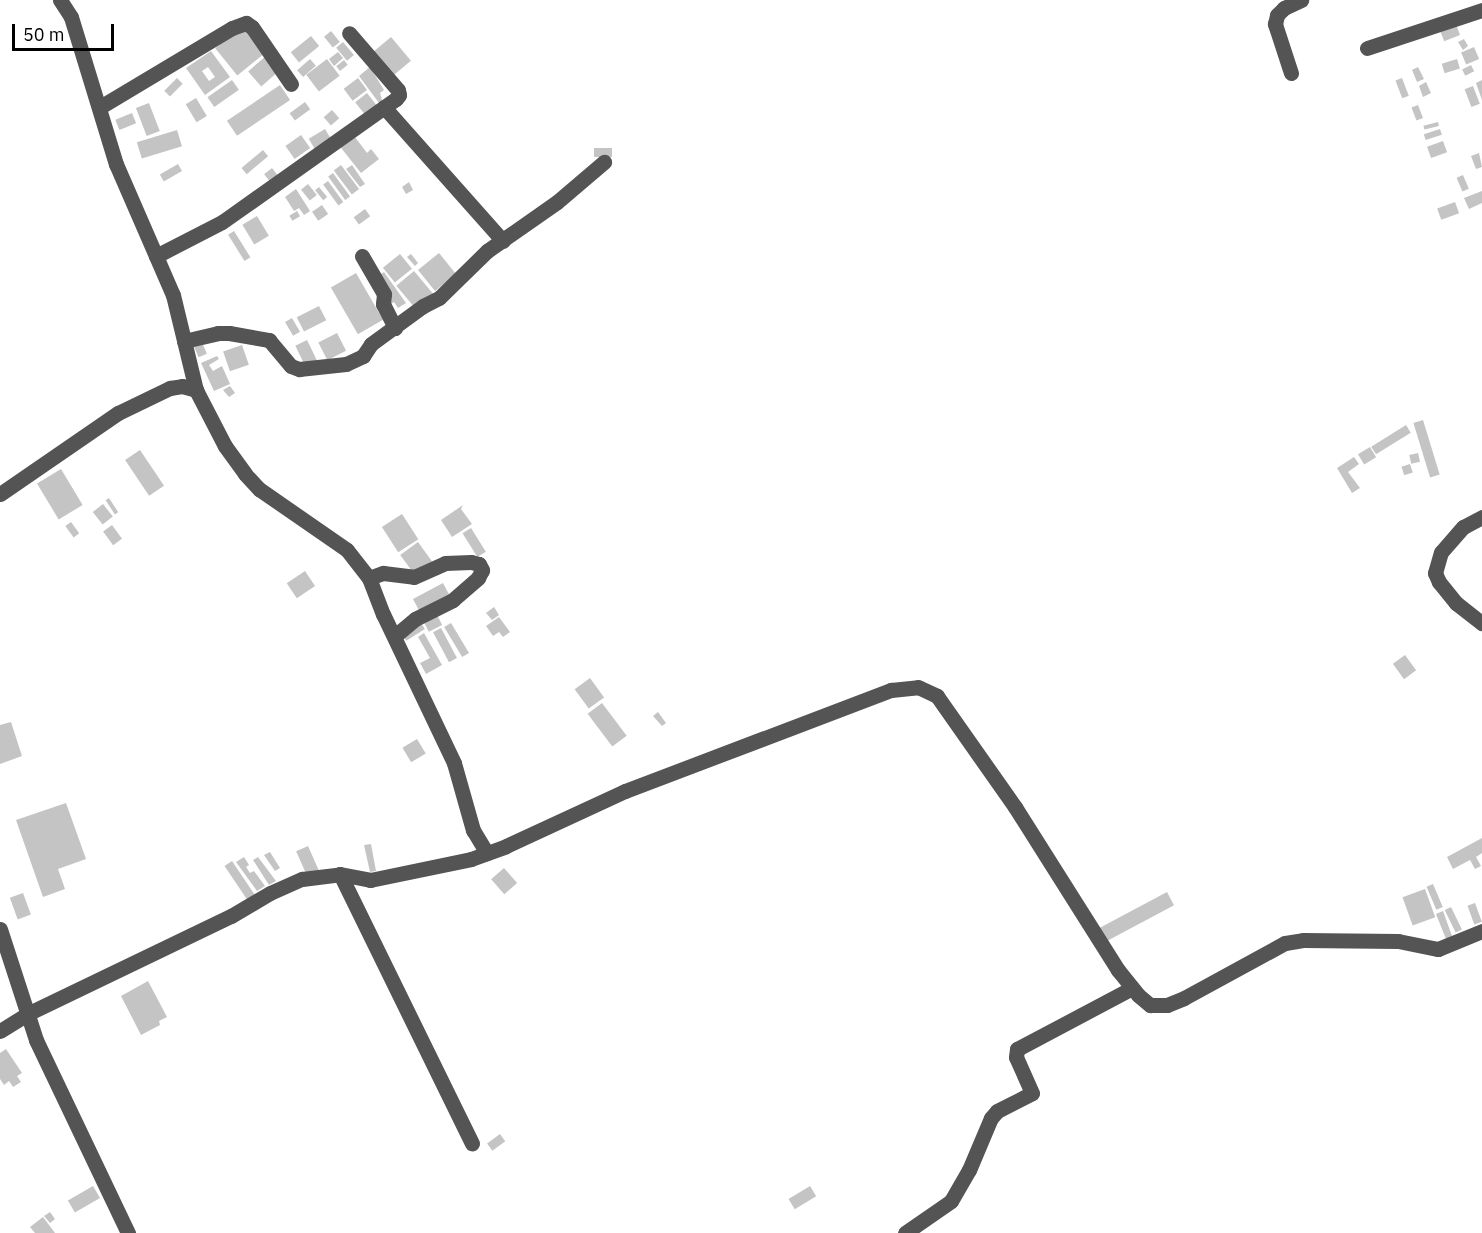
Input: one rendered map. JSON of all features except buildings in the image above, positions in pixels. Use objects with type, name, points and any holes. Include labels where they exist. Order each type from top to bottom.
[{"type":"street","points":[[1291,73],[1275,24],[1277,15],[1284,8],[1301,0]]},
{"type":"street","points":[[63,1],[71,17],[116,164],[173,295],[196,390],[225,446],[245,474],[259,489],[347,550],[369,578],[383,614],[454,763],[473,830],[487,853]]},
{"type":"street","points":[[1367,48],[1482,10]]},
{"type":"street","points":[[99,107],[150,79],[232,28],[246,23],[258,35],[291,84]]},
{"type":"street","points":[[156,256],[222,222],[396,99],[399,95],[398,90],[349,33]]},
{"type":"street","points":[[384,107],[502,241]]},
{"type":"street","points":[[184,341],[218,333],[269,340],[291,366],[311,369],[346,364],[363,356],[371,344],[423,306],[439,298],[487,251],[557,202],[604,162]]},
{"type":"street","points":[[362,256],[384,294],[383,304],[395,328]]},
{"type":"street","points":[[0,494],[126,408],[170,388],[182,386],[196,390]]},
{"type":"street","points":[[1482,517],[1463,527],[1441,552],[1435,573],[1439,582],[1456,603],[1482,623]]},
{"type":"street","points":[[369,578],[383,573],[414,577],[445,563],[471,562],[479,564],[482,570],[478,579],[453,600],[415,619],[395,636]]},
{"type":"street","points":[[0,1031],[27,1014],[231,916],[270,893],[302,879],[340,874],[370,880],[471,859],[646,783],[891,690],[918,687],[937,696],[1015,807],[1118,970],[1132,988],[1150,1005],[1167,1005],[1184,998],[1285,943],[1303,940],[1398,941],[1438,949],[1482,931]]},
{"type":"street","points":[[340,874],[472,1143]]},
{"type":"street","points":[[0,929],[27,1014],[50,1070],[128,1233]]},
{"type":"street","points":[[904,1233],[951,1201],[969,1170],[991,1118],[997,1111],[1032,1094],[1016,1057],[1017,1049],[1132,988]]}]
